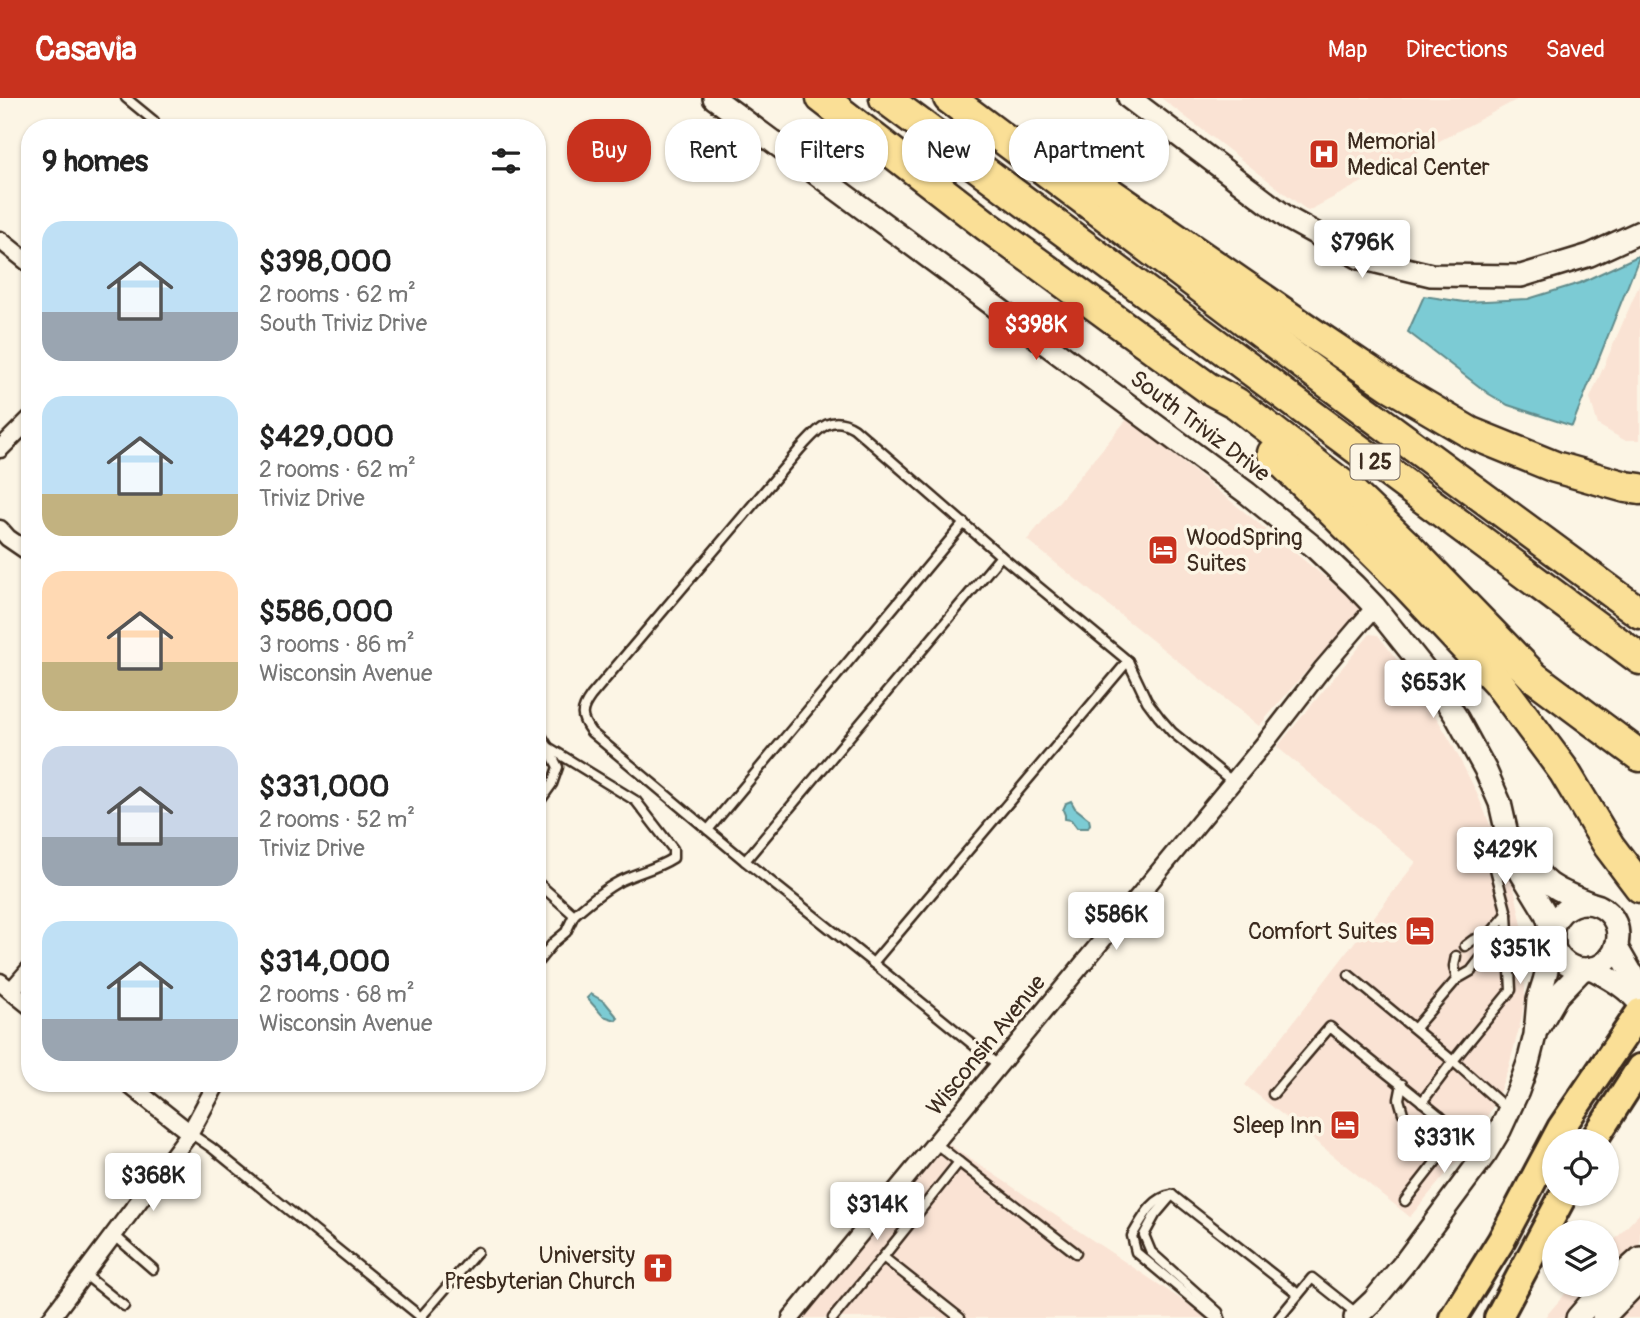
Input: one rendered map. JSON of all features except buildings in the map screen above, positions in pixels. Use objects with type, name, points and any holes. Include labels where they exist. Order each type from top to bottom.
[{"type":"highway","points":[[822,98],[987,226],[1208,388],[1236,403],[1349,490],[1534,677],[1640,756]]},
{"type":"highway","name":"I 25","points":[[886,98],[1640,659]]},
{"type":"highway","name":"I 25","points":[[949,98],[1640,613]]},
{"type":"highway","points":[[963,98],[1045,147],[1391,386],[1471,433],[1555,467],[1640,489]]},
{"type":"highway","points":[[1208,388],[1406,584],[1498,682],[1564,771],[1609,846],[1640,887]]},
{"type":"main road","points":[[1453,1318],[1501,1241],[1561,1128],[1640,1012]]},
{"type":"main road","points":[[1601,1129],[1637,1072]]},
{"type":"main road","points":[[1498,1318],[1558,1206]]},
{"type":"street","name":"South Triviz Drive","points":[[714,98],[1247,492],[1317,549],[1376,607],[1427,672],[1457,718],[1485,769],[1500,803],[1506,825]]},
{"type":"street","points":[[1129,98],[1289,219],[1360,258],[1432,275],[1521,275],[1590,255],[1640,232]]},
{"type":"street","points":[[0,240],[21,257]]},
{"type":"street","points":[[0,449],[21,428]]},
{"type":"street","points":[[0,529],[21,547]]},
{"type":"street","name":"Wisconsin Avenue","points":[[791,1318],[1233,782],[1323,668],[1376,607]]},
{"type":"street","points":[[1506,825],[1543,880],[1564,893],[1603,909],[1614,921],[1618,938],[1607,960],[1587,968],[1557,996],[1535,1035]]},
{"type":"street","points":[[1506,825],[1510,847],[1521,873],[1546,914],[1556,951],[1567,964],[1587,968],[1620,984],[1640,1004]]},
{"type":"street","points":[[1357,1317],[1389,1283],[1486,1153],[1510,1111],[1528,1063],[1535,1035],[1538,1000],[1553,939],[1553,926],[1563,912],[1578,904],[1595,905]]},
{"type":"street","points":[[1616,946],[1640,982]]},
{"type":"street","points":[[21,976],[6,987],[21,999]]},
{"type":"street","points":[[138,1092],[190,1133]]},
{"type":"street","points":[[53,1317],[190,1133],[212,1092]]},
{"type":"street","points":[[1577,1318],[1640,1258]]},
{"type":"street","points":[[1603,1318],[1640,1280]]},
{"type":"lane","points":[[126,98],[152,119]]},
{"type":"lane","points":[[998,1065],[745,861],[591,732],[584,723],[582,711],[591,696],[800,449],[821,428],[828,424],[845,423],[1128,662],[1158,717],[1172,732],[1233,782]]},
{"type":"lane","points":[[708,830],[964,523]]},
{"type":"lane","points":[[745,861],[1001,556]]},
{"type":"lane","points":[[873,962],[1128,662]]},
{"type":"lane","points":[[546,744],[558,767],[546,792]]},
{"type":"lane","points":[[546,952],[566,932],[575,915],[598,894],[673,858],[673,849],[636,801],[548,747]]},
{"type":"lane","points":[[1422,1102],[1511,990],[1507,915],[1493,861],[1465,836]]},
{"type":"lane","points":[[546,890],[575,915]]},
{"type":"lane","points":[[1415,1028],[1457,979],[1471,971],[1484,954],[1489,935],[1507,915]]},
{"type":"lane","points":[[1465,946],[1473,940],[1489,935]]},
{"type":"lane","points":[[1456,956],[1454,966],[1457,979]]},
{"type":"lane","points":[[1349,975],[1415,1028],[1510,1111]]},
{"type":"lane","points":[[1273,1094],[1330,1027],[1402,1084],[1459,1132],[1405,1201]]},
{"type":"lane","points":[[1402,1084],[1399,1099],[1403,1113]]},
{"type":"lane","points":[[1415,1122],[1432,1123],[1440,1116]]},
{"type":"lane","points":[[190,1133],[421,1317],[477,1252]]},
{"type":"lane","points":[[936,1143],[1076,1253]]},
{"type":"lane","points":[[834,1318],[959,1162]]},
{"type":"lane","points":[[1218,1318],[1136,1252],[1132,1236],[1151,1207],[1163,1196],[1172,1195],[1298,1294]]},
{"type":"lane","points":[[1172,1195],[1155,1215],[1144,1235],[1151,1252],[1218,1312],[1218,1318]]},
{"type":"lane","points":[[114,1235],[153,1269]]},
{"type":"lane","points":[[883,1257],[960,1318]]},
{"type":"lane","points":[[85,1274],[124,1306]]},
{"type":"lane","points":[[1279,1318],[1312,1278],[1357,1317]]},
{"type":"shaded area","name":"Memorial Medical Center","points":[[1161,98],[1520,98],[1308,211]]},
{"type":"shaded area","points":[[1640,283],[1640,440],[1624,440],[1598,425],[1590,398]]},
{"type":"shaded area","points":[[1128,418],[1362,607],[1259,726],[1027,540]]},
{"type":"shaded area","points":[[1370,634],[1378,635],[1420,690],[1451,742],[1475,789],[1506,862],[1524,935],[1525,998],[1509,1066],[1495,1103],[1461,1156],[1410,1217],[1245,1085],[1416,862],[1277,747]]},
{"type":"shaded area","points":[[947,1143],[1209,1318],[803,1318]]},
{"type":"shaded area","points":[[1640,1213],[1640,1318],[1544,1318],[1562,1297],[1619,1297],[1619,1235]]},
{"type":"water","points":[[1640,255],[1572,426],[1508,405],[1489,394],[1408,332],[1424,296],[1464,302],[1528,299],[1580,283]]},
{"type":"water","points":[[1071,801],[1075,808],[1089,819],[1088,828],[1077,828],[1071,820],[1065,819],[1063,810],[1066,803]]},
{"type":"water","points":[[591,994],[605,1002],[618,1018],[616,1020],[603,1016],[587,998]]},
{"type":"place","name":"Memorial Medical Center","points":[[1324,154]]},
{"type":"place","name":"WoodSpring Suites","points":[[1163,550]]},
{"type":"place","name":"Comfort Suites","points":[[1420,931]]},
{"type":"place","name":"Sleep Inn","points":[[1345,1125]]},
{"type":"place","name":"University Presbyterian Church","points":[[658,1268]]}]
